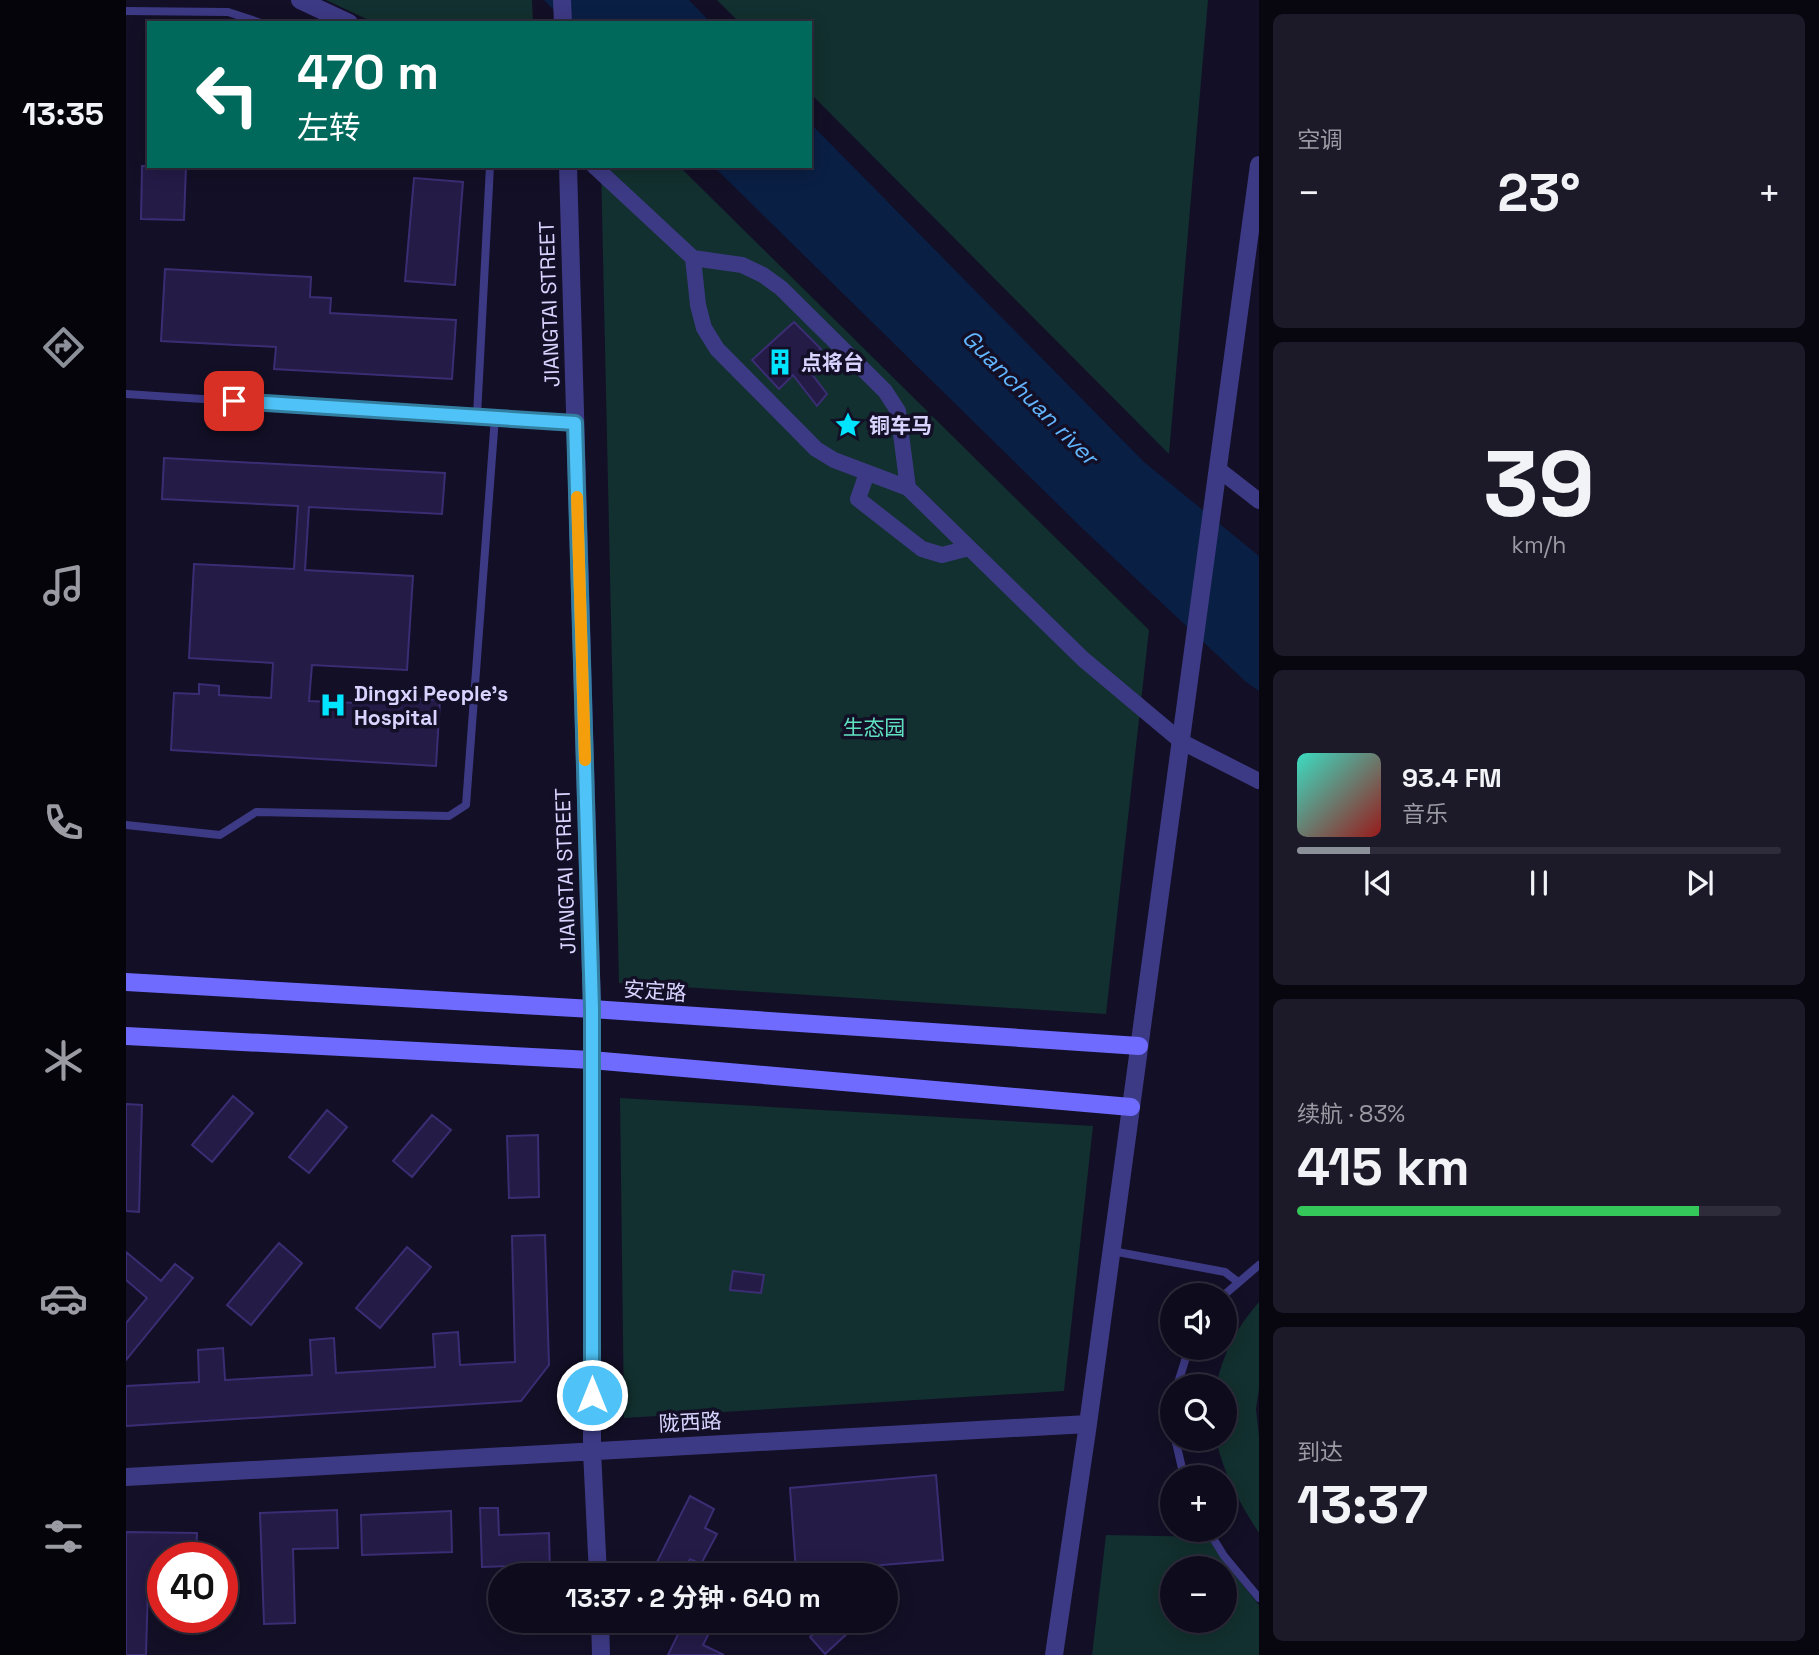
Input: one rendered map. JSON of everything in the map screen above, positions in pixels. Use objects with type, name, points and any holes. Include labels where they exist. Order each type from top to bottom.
[{"type":"main road","name":"安定路","points":[[126,982],[592,1009],[1139,1046]]},
{"type":"main road","points":[[126,1036],[591,1060],[1131,1107]]},
{"type":"street","points":[[300,0],[345,21]]},
{"type":"street","points":[[562,0],[563,21]]},
{"type":"street","points":[[1054,1655],[1112,1251],[1213,504],[1253,251],[1259,165]]},
{"type":"street","name":"JIANGTAI STREET","points":[[568,168],[592,1009],[592,1451],[597,1563]]},
{"type":"street","points":[[596,168],[692,258],[742,265],[781,288],[886,391],[898,411],[908,488]]},
{"type":"street","points":[[692,258],[704,328],[717,349],[816,449],[834,460],[908,488],[1083,659],[1182,742],[1259,781]]},
{"type":"street","points":[[1218,470],[1259,500]]},
{"type":"street","points":[[867,473],[858,499],[922,549],[942,555],[969,548]]},
{"type":"street","name":"陇西路","points":[[126,1476],[1088,1424]]},
{"type":"street","points":[[600,1633],[601,1655]]},
{"type":"lane","points":[[126,11],[228,12],[255,21]]},
{"type":"lane","points":[[477,416],[490,168]]},
{"type":"lane","points":[[126,394],[575,423]]},
{"type":"lane","points":[[126,825],[220,835],[256,812],[449,816],[466,805],[495,417]]},
{"type":"lane","points":[[1112,1251],[1225,1272],[1238,1282],[1259,1265]]},
{"type":"lane","points":[[1215,1542],[1259,1598]]},
{"type":"green space","points":[[326,0],[532,0],[533,21],[371,21]]},
{"type":"green space","points":[[717,0],[1208,0],[1169,454],[812,95],[812,21],[738,21]]},
{"type":"green space","name":"生态园","points":[[601,168],[681,168],[1149,630],[1106,1014],[619,983]]},
{"type":"green space","points":[[620,1098],[1093,1126],[1064,1391],[624,1418]]},
{"type":"green space","points":[[1259,1302],[1259,1389],[1256,1409],[1259,1436],[1259,1533],[1237,1496],[1237,1465],[1223,1465],[1219,1451],[1237,1451],[1237,1374],[1220,1374],[1224,1360],[1237,1360],[1237,1333]]},
{"type":"green space","points":[[1106,1535],[1160,1536],[1160,1542],[1215,1542],[1223,1556],[1160,1556],[1160,1633],[1237,1633],[1237,1578],[1259,1605],[1259,1655],[1092,1655]]},
{"type":"water","points":[[544,0],[689,0],[709,21],[565,21]]},
{"type":"water","name":"Guanchuan river","points":[[812,125],[1144,462],[1259,556],[1259,691],[1246,682],[1083,529],[715,168],[812,168]]},
{"type":"building","points":[[142,166],[186,168],[184,220],[141,219]]},
{"type":"building","points":[[414,178],[463,182],[455,285],[405,281]]},
{"type":"building","points":[[165,269],[311,277],[310,297],[331,298],[330,313],[456,320],[452,379],[274,369],[276,347],[161,341]]},
{"type":"building","name":"点将台","points":[[794,322],[821,349],[804,364],[827,394],[817,406],[793,375],[779,389],[752,360]]},
{"type":"building","points":[[164,458],[445,473],[442,514],[309,507],[305,570],[413,576],[407,670],[312,665],[309,701],[357,703],[357,695],[440,700],[436,766],[171,750],[174,693],[199,694],[199,684],[219,686],[219,695],[271,698],[273,663],[189,658],[194,564],[294,569],[298,506],[162,499]]},
{"type":"building","points":[[233,1096],[253,1113],[212,1162],[192,1145]]},
{"type":"building","points":[[126,1104],[142,1105],[139,1212],[126,1211]]},
{"type":"building","points":[[327,1110],[347,1127],[309,1173],[289,1157]]},
{"type":"building","points":[[432,1115],[451,1130],[412,1177],[393,1161]]},
{"type":"building","points":[[538,1135],[539,1197],[509,1198],[507,1136]]},
{"type":"building","points":[[545,1235],[549,1365],[521,1401],[126,1426],[126,1386],[199,1382],[198,1350],[223,1348],[225,1380],[312,1375],[310,1340],[334,1338],[336,1373],[435,1367],[433,1334],[458,1332],[460,1365],[515,1362],[512,1236]]},
{"type":"building","points":[[279,1243],[302,1263],[251,1325],[227,1305]]},
{"type":"building","points":[[407,1247],[431,1267],[380,1328],[356,1308]]},
{"type":"building","points":[[126,1252],[161,1281],[175,1264],[193,1278],[126,1360],[126,1323],[147,1298],[126,1280]]},
{"type":"building","points":[[733,1271],[764,1275],[761,1293],[730,1290]]},
{"type":"building","points":[[936,1475],[943,1560],[898,1564],[795,1563],[790,1488]]},
{"type":"building","points":[[690,1496],[714,1509],[705,1528],[717,1534],[702,1563],[690,1559],[688,1563],[656,1563]]},
{"type":"building","points":[[480,1508],[498,1508],[499,1535],[549,1533],[550,1563],[488,1563],[488,1567],[482,1567]]},
{"type":"building","points":[[337,1510],[338,1548],[293,1549],[295,1623],[264,1624],[260,1513]]},
{"type":"building","points":[[451,1511],[452,1552],[362,1555],[361,1515]]},
{"type":"building","points":[[126,1532],[197,1533],[197,1542],[147,1542],[146,1655],[126,1655]]},
{"type":"building","points":[[679,1633],[709,1633],[703,1645],[724,1655],[668,1655]]},
{"type":"building","points":[[814,1633],[848,1633],[825,1654],[810,1637]]},
{"type":"slow traffic","points":[[577,497],[585,760]]},
{"type":"place","name":"点将台","points":[[780,362]]},
{"type":"place","name":"铜车马","points":[[848,425]]},
{"type":"place","name":"Dingxi People's Hospital","points":[[333,705]]},
{"type":"route","points":[[234,401],[575,423],[592,1009],[592,1395]]}]
